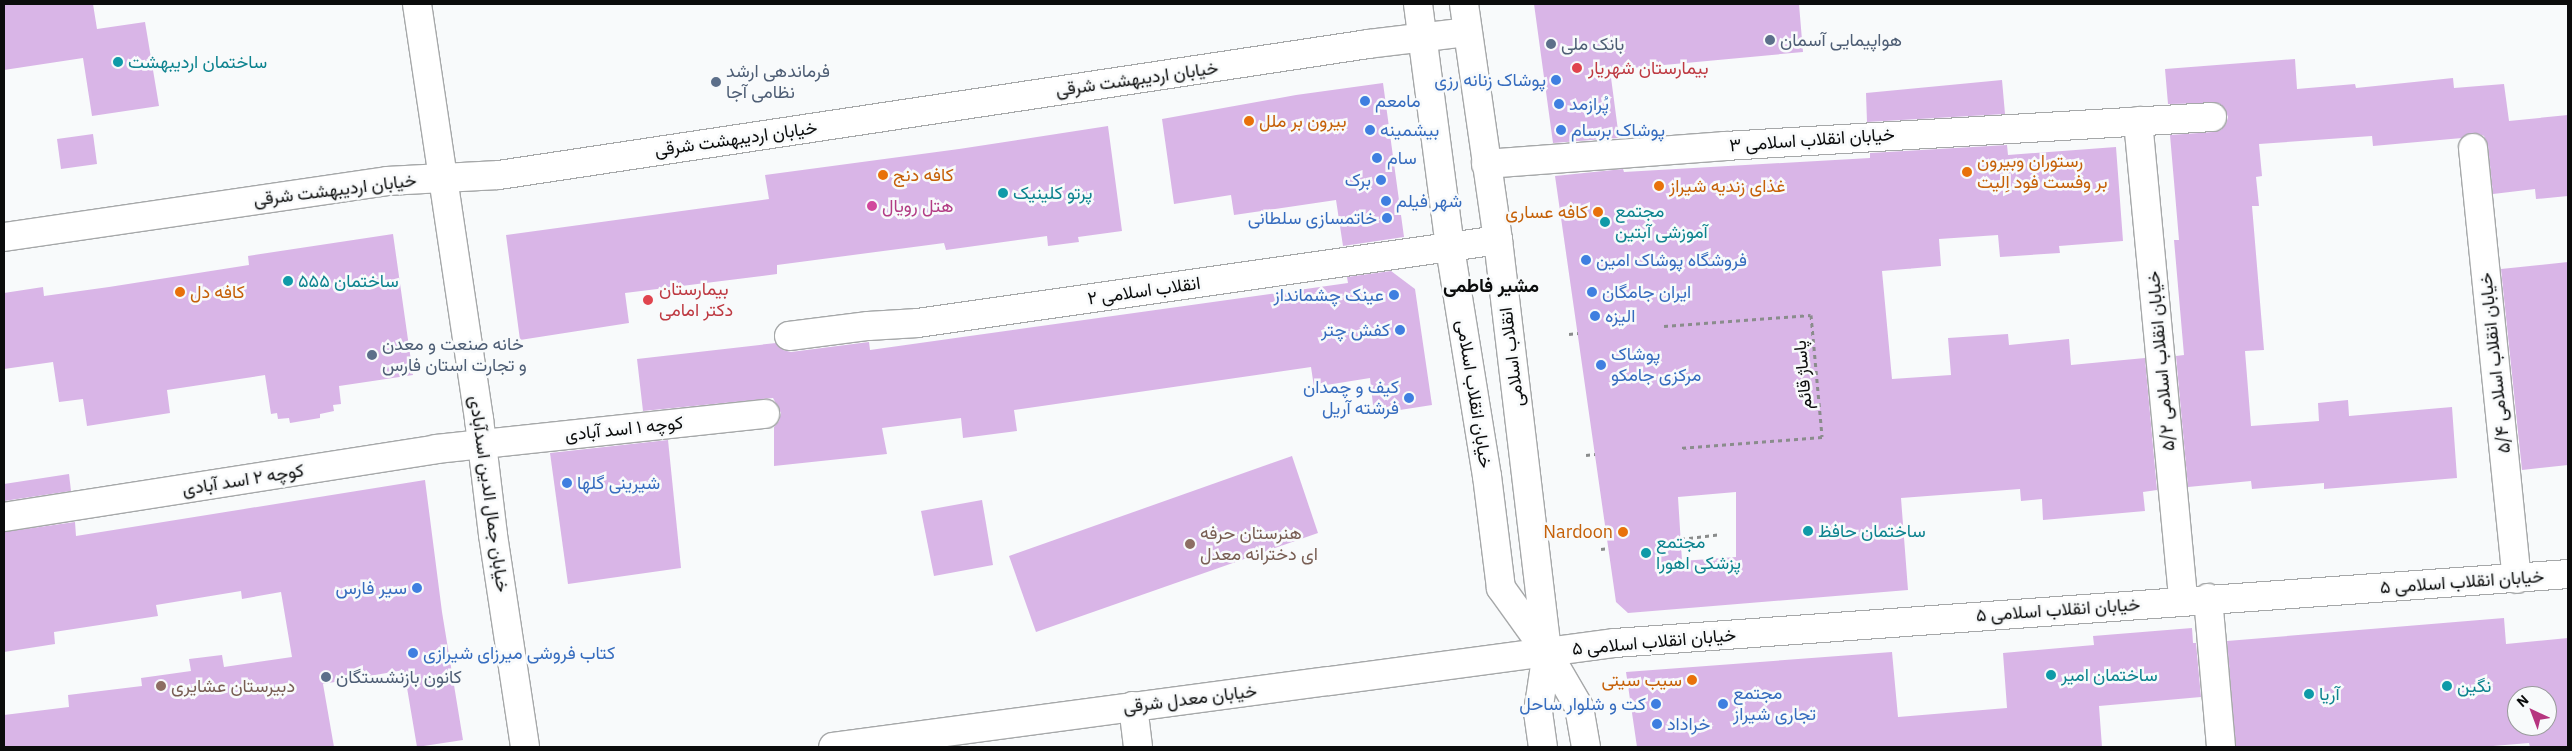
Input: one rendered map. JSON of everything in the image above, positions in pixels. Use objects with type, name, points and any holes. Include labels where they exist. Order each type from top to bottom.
[{"type":"street","name":"خیابان جمال الدین اسدآبادی","points":[[417,4],[525,747]]},
{"type":"street","name":"خیابان انقلاب اسلامی","points":[[1418,4],[1450,248],[1487,476],[1501,588],[1547,652]]},
{"type":"street","name":"انقلاب اسلامی","points":[[1464,4],[1498,240],[1547,652],[1538,712],[1543,747]]},
{"type":"street","name":"خیابان اردیبهشت شرقی","points":[[4,237],[387,182],[498,175],[1423,37],[1468,32]]},
{"type":"street","name":"خیابان انقلاب اسلامی ۳","points":[[1486,164],[1725,146],[2212,117]]},
{"type":"street","name":"خیابان انقلاب اسلامی ۵/۲","points":[[2138,121],[2196,599],[2221,747]]},
{"type":"street","name":"خیابان انقلاب اسلامی ۵/۴","points":[[2473,148],[2517,578]]},
{"type":"street","name":"۲ انقلاب اسلامی","points":[[789,336],[868,326],[918,323],[1498,240]]},
{"type":"street","name":"کوچه ۱ اسد آبادی","points":[[482,444],[765,414]]},
{"type":"street","name":"کوچه ۲ اسد آبادی","points":[[4,517],[482,444]]},
{"type":"street","name":"خیابان انقلاب اسلامی ۵","points":[[1547,652],[1615,643],[2196,599],[2568,574]]},
{"type":"street","name":"انقلاب اسلامی","points":[[1547,652],[1579,706],[1586,747]]},
{"type":"street","name":"خیابان معدل شرقی","points":[[849,746],[1133,706],[1547,652]]},
{"type":"street","points":[[1133,706],[1138,747]]},
{"type":"path","name":"پاساژ قائم","points":[[1664,326],[1811,315],[1822,437],[1679,448]]},
{"type":"path","points":[[1569,334],[1578,333]]},
{"type":"path","points":[[1586,455],[1595,454]]},
{"type":"path","points":[[1681,539],[1720,534]]},
{"type":"path","points":[[1601,549],[1609,548]]},
{"type":"building","name":"ساختمان اردیبهشت","points":[[4,4],[93,4],[97,29],[145,22],[159,106],[92,116],[83,58],[4,70]]},
{"type":"building","points":[[1534,4],[1799,4],[1803,52],[1610,70],[1619,138],[1553,143]]},
{"type":"building","points":[[2295,59],[2297,89],[2355,84],[2356,88],[2453,78],[2454,88],[2504,84],[2509,121],[2568,115],[2568,196],[2536,199],[2535,189],[2493,194],[2488,146],[2484,136],[2479,134],[2471,133],[2462,138],[2373,146],[2372,136],[2259,144],[2262,176],[2256,177],[2259,206],[2252,206],[2264,350],[2245,351],[2251,426],[2319,421],[2318,403],[2348,400],[2349,416],[2452,407],[2457,478],[2324,489],[2324,483],[2252,489],[2251,481],[2188,487],[2176,356],[2184,355],[2174,240],[2179,240],[2170,135],[2221,130],[2226,124],[2228,117],[2225,109],[2219,103],[2168,104],[2165,69]]},
{"type":"building","points":[[2002,80],[2005,114],[1867,122],[1866,93]]},
{"type":"building","points":[[1383,83],[1404,237],[1343,246],[1336,200],[1234,215],[1231,195],[1174,204],[1162,119],[1296,95]]},
{"type":"building","points":[[1108,126],[1122,231],[1078,237],[1079,242],[1048,246],[1047,236],[946,250],[944,243],[777,265],[777,274],[625,293],[629,323],[520,340],[506,235],[769,199],[765,175],[959,149]]},
{"type":"building","points":[[93,134],[97,164],[61,169],[57,139]]},
{"type":"building","points":[[2007,145],[2008,155],[2116,147],[2123,241],[2059,246],[2060,253],[2000,257],[1998,235],[1939,239],[1941,266],[1882,271],[1892,379],[1951,375],[1948,338],[2008,334],[2009,345],[2069,339],[2071,365],[2145,358],[2157,490],[2143,492],[2145,511],[2043,520],[2042,499],[2021,501],[2020,489],[1901,498],[1908,590],[1628,613],[1616,602],[1555,176],[1623,169],[1624,172],[1870,158],[1870,153]],"holes":[[[1736,492],[1736,557],[1682,561],[1678,497]]]},
{"type":"building","points":[[393,234],[413,375],[339,386],[341,404],[333,405],[334,411],[320,414],[320,418],[290,423],[289,418],[278,419],[277,413],[271,414],[265,375],[167,390],[170,413],[87,426],[83,399],[59,402],[53,362],[4,369],[4,293],[43,287],[44,296],[109,287],[249,265],[248,256]]},
{"type":"building","points":[[2568,262],[2568,465],[2522,470],[2501,269]]},
{"type":"building","points":[[1391,271],[1415,289],[1432,405],[1374,414],[1370,378],[1314,387],[1311,367],[1014,410],[1017,431],[963,438],[961,418],[882,428],[887,454],[774,466],[774,427],[779,421],[781,413],[773,398],[643,411],[637,359],[776,343],[783,350],[791,352],[869,342],[870,350],[1348,283],[1347,277]]},
{"type":"building","points":[[668,440],[681,568],[568,584],[550,453]]},
{"type":"building","points":[[1292,456],[1318,533],[1036,632],[1009,556]]},
{"type":"building","points":[[69,474],[71,491],[4,501],[4,484]]},
{"type":"building","points":[[425,480],[442,612],[463,740],[417,747],[404,670],[323,684],[334,747],[4,747],[4,715],[69,707],[68,695],[142,686],[141,678],[191,671],[189,659],[222,655],[224,667],[292,657],[281,592],[242,599],[241,591],[156,605],[158,616],[54,632],[55,644],[4,652],[4,532],[75,522],[76,536]]},
{"type":"building","points":[[982,500],[993,565],[934,576],[921,511]]},
{"type":"building","points":[[2504,618],[2506,644],[2568,638],[2568,747],[2530,747],[2529,743],[2481,747],[2236,747],[2227,641]]},
{"type":"building","points":[[2192,628],[2193,643],[2196,643],[2201,697],[2099,706],[2102,747],[1637,747],[1626,672],[1892,652],[1898,717],[2007,708],[2003,653],[2094,645],[2093,636]]},
{"type":"place","name":"هواپیمایی آسمان","points":[[1770,40]]},
{"type":"place","name":"بانک ملی","points":[[1551,44]]},
{"type":"place","name":"ساختمان اردیبهشت","points":[[118,62]]},
{"type":"place","name":"بیمارستان شهریار","points":[[1577,68]]},
{"type":"place","name":"پوشاک زنانه رزی","points":[[1556,80]]},
{"type":"place","name":"فرماندهی ارشد نظامی آجا","points":[[716,82]]},
{"type":"place","name":"مامعم","points":[[1365,101]]},
{"type":"place","name":"پُرازمد","points":[[1559,104]]},
{"type":"place","name":"بیرون بر ملل","points":[[1249,121]]},
{"type":"place","name":"بیشمینه","points":[[1370,130]]},
{"type":"place","name":"پوشاک برسام","points":[[1561,130]]},
{"type":"place","name":"سام","points":[[1377,158]]},
{"type":"place","name":"رستوران وبیرون بر وفست فود اِلیت","points":[[1967,172]]},
{"type":"place","name":"کافه دنج","points":[[883,175]]},
{"type":"place","name":"برک","points":[[1381,180]]},
{"type":"place","name":"غذای زندیه شیراز","points":[[1659,186]]},
{"type":"place","name":"پرتو کلینیک","points":[[1003,193]]},
{"type":"place","name":"شهر فیلم","points":[[1386,201]]},
{"type":"place","name":"هتل رویال","points":[[872,206]]},
{"type":"place","name":"کافه عساری","points":[[1598,212]]},
{"type":"place","name":"خاتمسازی سلطانی","points":[[1387,218]]},
{"type":"place","name":"مجتمع آموزشی آبتین","points":[[1605,222]]},
{"type":"place","name":"فروشگاه پوشاک امین","points":[[1586,260]]},
{"type":"place","name":"ساختمان ۵۵۵","points":[[288,281]]},
{"type":"place","name":"کافه دل","points":[[180,292]]},
{"type":"place","name":"ایران جامگان","points":[[1592,292]]},
{"type":"place","name":"عینک چشمانداز","points":[[1394,295]]},
{"type":"place","name":"بیمارستان دکتر امامی","points":[[648,300]]},
{"type":"place","name":"الیزه","points":[[1595,316]]},
{"type":"place","name":"کفش چتر","points":[[1400,330]]},
{"type":"place","name":"خانه صنعت و معدن و تجارت استان فارس","points":[[372,355]]},
{"type":"place","name":"پوشاک مرکزی جامکو","points":[[1601,365]]},
{"type":"place","name":"کیف و چمدان فرشته آریل","points":[[1409,398]]},
{"type":"place","name":"شیرینی گلها","points":[[567,483]]},
{"type":"place","name":"ساختمان حافظ","points":[[1808,531]]},
{"type":"place","name":"Nardoon","points":[[1623,532]]},
{"type":"place","name":"هنرستان حرفه ای دخترانه معدل","points":[[1190,544]]},
{"type":"place","name":"مجتمع پزشکی اهورا","points":[[1646,553]]},
{"type":"place","name":"سیر فارس","points":[[417,588]]},
{"type":"place","name":"کتاب فروشی میرزای شیرازی","points":[[413,653]]},
{"type":"place","name":"ساختمان امیر","points":[[2051,675]]},
{"type":"place","name":"کانون بازنشستگان","points":[[326,677]]},
{"type":"place","name":"سیب سیتی","points":[[1692,680]]},
{"type":"place","name":"دبیرستان عشایری","points":[[161,686]]},
{"type":"place","name":"نگین","points":[[2447,686]]},
{"type":"place","name":"آریا","points":[[2309,694]]},
{"type":"place","name":"کت و شلوار ساحل","points":[[1656,704]]},
{"type":"place","name":"مجتمع تجاری شیراز","points":[[1723,704]]},
{"type":"place","name":"خراداد","points":[[1657,724]]},
{"type":"district","name":"مشیر فاطمی","points":[[1491,286]]}]
